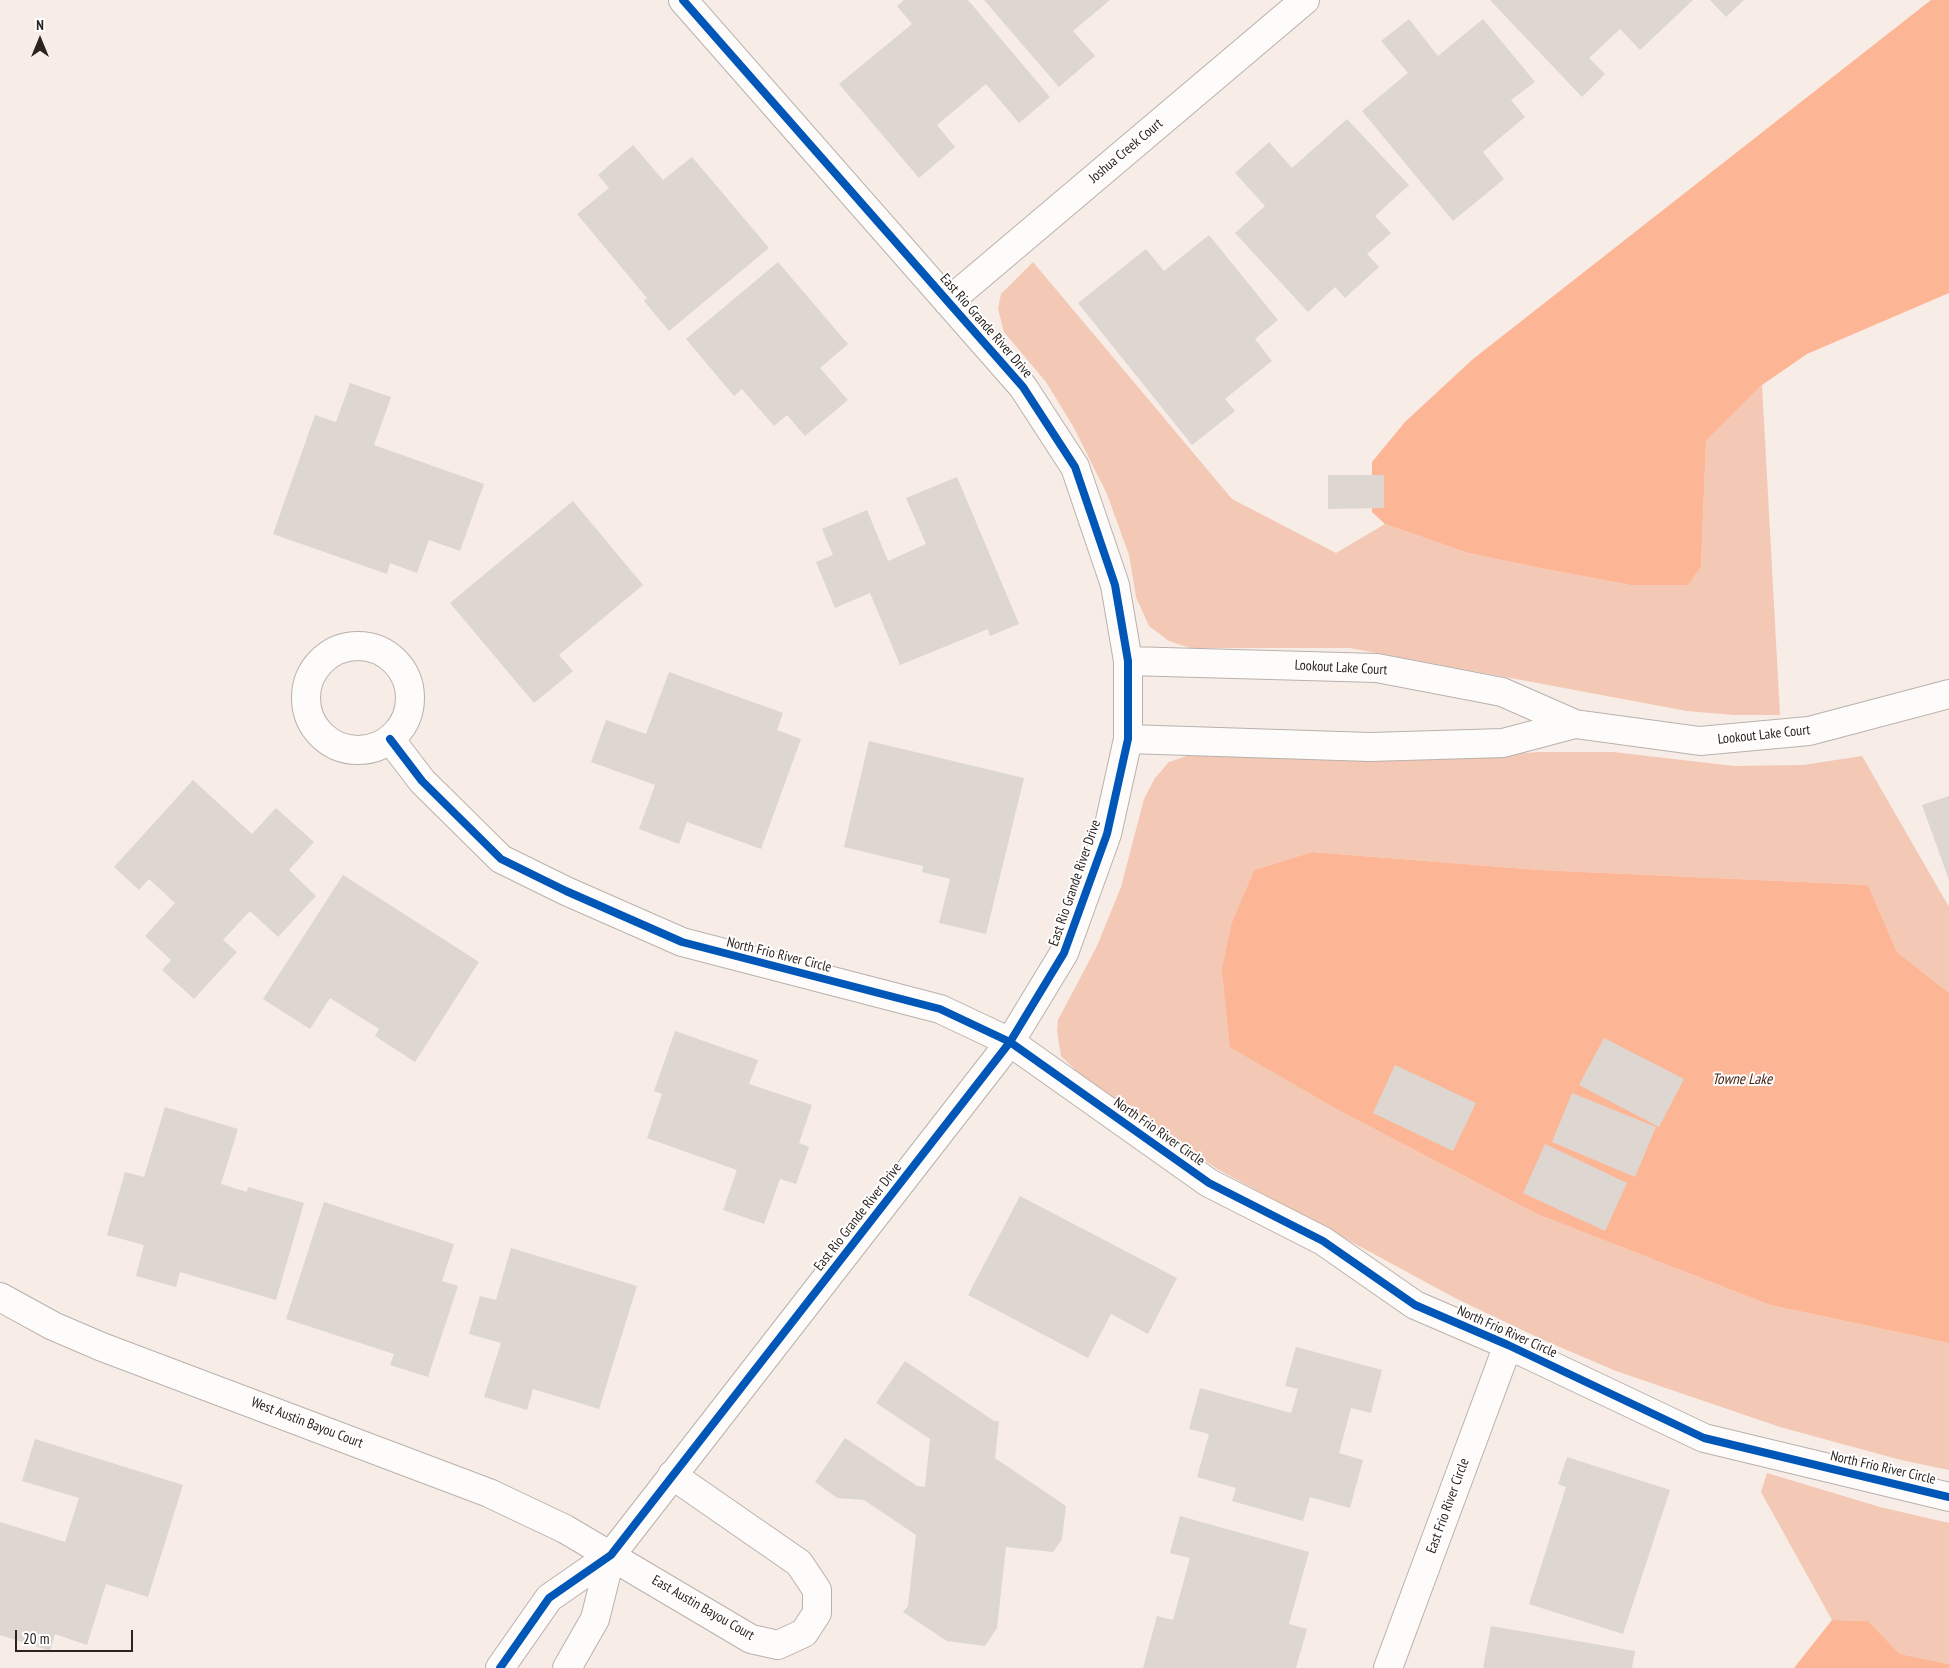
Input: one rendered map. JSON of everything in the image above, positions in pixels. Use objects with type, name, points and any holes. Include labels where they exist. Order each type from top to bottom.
[{"type":"street","name":"East Rio Grande River Drive","points":[[500,1668],[549,1598],[611,1555],[1010,1042],[1064,953],[1107,834],[1128,739],[1128,661],[1115,585],[1075,468],[1023,387],[683,0]]},
{"type":"street","name":"Joshua Creek Court","points":[[948,302],[1305,0]]},
{"type":"street","name":"Lookout Lake Court","points":[[1128,661],[1378,668],[1502,692],[1575,724],[1700,741],[1809,731],[1949,694]]},
{"type":"street","name":"Lookout Lake Court","points":[[1128,739],[1370,747],[1503,743],[1575,724]]},
{"type":"street","name":"North Frio River Circle","points":[[390,739],[422,781],[501,858],[558,887],[682,942],[940,1009],[1010,1042],[1209,1183],[1322,1241],[1416,1305],[1508,1345],[1704,1438],[1949,1496]]},
{"type":"street","name":"West Austin Bayou Court","points":[[0,1297],[53,1326],[102,1346],[489,1493],[565,1529],[611,1555]]},
{"type":"street","name":"East Frio River Circle","points":[[1388,1668],[1508,1345]]},
{"type":"street","name":"East Austin Bayou Court","points":[[611,1555],[751,1639],[778,1645],[804,1633],[817,1613],[818,1590],[799,1563],[672,1475]]},
{"type":"street","name":"East Rio Grande River Drive","points":[[567,1668],[595,1619],[611,1555]]},
{"type":"shaded area","points":[[1033,262],[1232,499],[1336,553],[1385,524],[1468,553],[1630,585],[1701,566],[1706,441],[1762,385],[1780,715],[1734,715],[1687,711],[1350,648],[1190,648],[1169,641],[1149,626],[1136,597],[1129,555],[1107,494],[1073,426],[1046,382],[1004,332],[998,309],[1001,294]]},
{"type":"shaded area","points":[[1201,751],[1443,758],[1540,752],[1613,752],[1734,766],[1803,765],[1862,756],[1949,907],[1949,993],[1897,952],[1868,885],[1540,870],[1312,852],[1254,870],[1232,922],[1230,1046],[1338,1110],[1537,1214],[1770,1305],[1949,1343],[1949,1470],[1901,1460],[1780,1427],[1616,1371],[1541,1339],[1455,1298],[1219,1170],[1084,1078],[1061,1056],[1057,1031],[1058,1020],[1097,946],[1121,887],[1144,799],[1155,778],[1169,762]]},
{"type":"shaded area","points":[[1767,1473],[1880,1507],[1949,1523],[1949,1664],[1900,1654],[1868,1621],[1832,1620],[1761,1492]]},
{"type":"water","points":[[1931,0],[1949,0],[1949,293],[1807,354],[1762,385],[1706,441],[1701,566],[1688,585],[1630,585],[1468,553],[1385,524],[1372,512],[1372,462],[1405,422],[1473,359]]},
{"type":"water","name":"Towne Lake","points":[[1312,852],[1540,870],[1868,885],[1897,952],[1949,993],[1949,1343],[1770,1305],[1537,1214],[1338,1110],[1230,1047],[1222,970],[1232,922],[1254,870]]},
{"type":"water","points":[[1832,1620],[1868,1621],[1900,1654],[1949,1664],[1949,1668],[1794,1668]]},
{"type":"building","points":[[904,0],[968,0],[1050,97],[1019,123],[986,84],[937,125],[955,147],[919,178],[839,84],[912,24],[897,6]]},
{"type":"building","points":[[984,0],[1110,0],[1073,31],[1095,56],[1059,87]]},
{"type":"building","points":[[1490,0],[1693,0],[1640,50],[1620,29],[1589,58],[1605,74],[1582,97]]},
{"type":"building","points":[[1710,0],[1744,0],[1726,17]]},
{"type":"building","points":[[1409,19],[1438,56],[1483,19],[1535,82],[1511,100],[1525,117],[1483,152],[1504,179],[1453,221],[1362,111],[1408,73],[1381,41]]},
{"type":"building","points":[[1347,119],[1409,185],[1375,216],[1391,233],[1367,254],[1379,267],[1345,298],[1335,287],[1308,312],[1235,233],[1265,206],[1235,173],[1269,142],[1292,168]]},
{"type":"building","points":[[633,145],[663,180],[692,157],[769,248],[669,331],[644,301],[647,298],[577,214],[609,188],[598,175]]},
{"type":"building","points":[[1209,235],[1278,320],[1255,339],[1272,361],[1225,399],[1235,411],[1192,445],[1078,303],[1146,249],[1164,271]]},
{"type":"building","points":[[778,262],[848,344],[820,368],[848,400],[805,436],[787,415],[774,426],[742,389],[734,396],[686,339]]},
{"type":"building","points":[[350,383],[391,397],[374,445],[484,484],[460,551],[429,540],[417,573],[390,563],[387,574],[273,534],[315,415],[336,422]]},
{"type":"building","points":[[1328,475],[1384,475],[1384,508],[1328,509]]},
{"type":"building","points":[[957,477],[1019,624],[990,636],[988,629],[900,665],[870,593],[835,608],[816,562],[833,555],[822,529],[867,510],[888,561],[926,544],[906,498]]},
{"type":"building","points":[[573,501],[643,585],[559,655],[573,671],[534,703],[450,603]]},
{"type":"building","points":[[669,672],[783,713],[777,730],[801,739],[761,849],[687,822],[679,844],[639,829],[655,785],[591,762],[606,720],[646,734]]},
{"type":"building","points":[[869,741],[1024,778],[986,934],[939,923],[950,879],[922,872],[923,866],[844,847]]},
{"type":"building","points":[[193,780],[252,834],[276,808],[314,842],[289,870],[316,896],[278,937],[250,911],[223,940],[237,952],[194,999],[162,970],[171,960],[145,936],[175,903],[149,879],[139,890],[114,867]]},
{"type":"building","points":[[1949,796],[1949,880],[1922,805]]},
{"type":"building","points":[[343,875],[479,962],[415,1062],[375,1036],[379,1029],[330,998],[310,1029],[263,999]]},
{"type":"building","points":[[675,1031],[758,1060],[749,1084],[812,1105],[799,1143],[809,1147],[796,1184],[780,1179],[764,1224],[723,1210],[737,1170],[647,1138],[662,1094],[654,1091]]},
{"type":"building","points":[[1604,1038],[1684,1079],[1659,1127],[1579,1085]]},
{"type":"building","points":[[1395,1065],[1476,1103],[1453,1151],[1373,1113]]},
{"type":"building","points":[[1572,1093],[1656,1127],[1635,1177],[1552,1142]]},
{"type":"building","points":[[165,1107],[238,1129],[221,1184],[247,1192],[248,1187],[304,1203],[276,1300],[180,1272],[176,1287],[136,1276],[144,1245],[107,1235],[125,1172],[144,1177]]},
{"type":"building","points":[[1545,1144],[1627,1183],[1605,1231],[1523,1193]]},
{"type":"building","points":[[1020,1196],[1177,1278],[1148,1334],[1111,1314],[1088,1358],[968,1295]]},
{"type":"building","points":[[324,1202],[454,1244],[442,1281],[458,1286],[428,1377],[390,1365],[394,1354],[286,1319]]},
{"type":"building","points":[[511,1248],[637,1286],[599,1409],[533,1389],[527,1410],[484,1397],[501,1343],[469,1334],[480,1296],[496,1300]]},
{"type":"building","points":[[1296,1347],[1382,1370],[1371,1413],[1351,1408],[1339,1453],[1363,1460],[1350,1508],[1310,1497],[1303,1521],[1232,1501],[1236,1488],[1197,1477],[1209,1434],[1189,1429],[1200,1388],[1291,1413],[1298,1389],[1285,1386]]},
{"type":"building","points":[[905,1361],[994,1421],[999,1421],[995,1458],[1066,1506],[1062,1539],[1053,1552],[1006,1547],[997,1628],[985,1646],[947,1641],[903,1612],[908,1606],[916,1535],[864,1500],[837,1498],[815,1482],[845,1438],[917,1486],[925,1487],[930,1439],[876,1403]]},
{"type":"building","points":[[35,1439],[183,1485],[148,1597],[106,1584],[87,1645],[55,1634],[50,1651],[0,1635],[0,1522],[65,1542],[79,1498],[22,1481]]},
{"type":"building","points":[[1567,1457],[1670,1490],[1623,1634],[1529,1604],[1566,1487],[1558,1484]]},
{"type":"building","points":[[1180,1516],[1309,1552],[1289,1624],[1307,1629],[1296,1668],[1143,1668],[1157,1616],[1173,1620],[1190,1558],[1170,1553]]},
{"type":"building","points":[[1491,1626],[1635,1651],[1632,1668],[1483,1668]]},
{"type":"cycle path","points":[[500,1668],[549,1598],[611,1555],[1010,1042],[1064,953],[1107,834],[1128,739],[1128,661],[1115,585],[1075,467],[1023,387],[683,0]]},
{"type":"cycle path","points":[[390,739],[422,781],[501,859],[566,891],[682,942],[940,1009],[1010,1042],[1209,1183],[1323,1241],[1415,1305],[1508,1345],[1704,1438],[1949,1497]]}]
